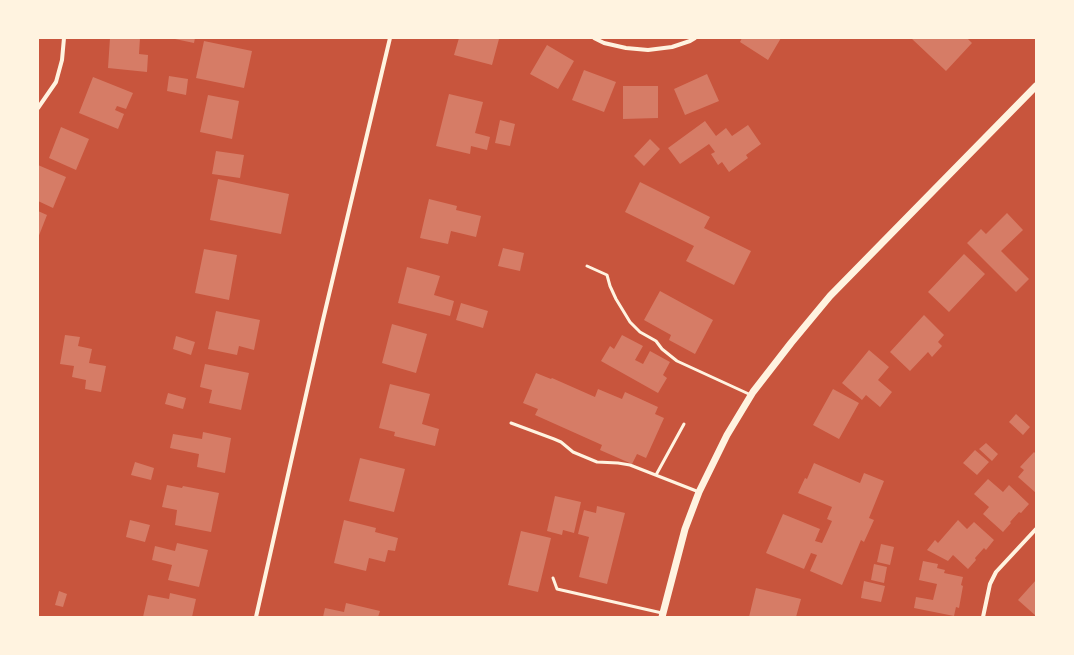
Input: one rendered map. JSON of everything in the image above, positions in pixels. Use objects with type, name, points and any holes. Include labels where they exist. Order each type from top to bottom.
[{"type":"street","points":[[38,108],[56,82],[62,60],[64,38]]},
{"type":"street","points":[[256,617],[322,324],[390,38]]},
{"type":"street","points":[[594,38],[604,43],[626,48],[648,50],[672,47],[695,38]]},
{"type":"street","points":[[662,615],[685,529],[699,492],[727,435],[752,396],[791,343],[830,296],[1036,86]]},
{"type":"street","points":[[983,617],[990,584],[996,572],[1036,529]]},
{"type":"lane","points":[[587,266],[608,275],[610,286],[624,314],[640,332],[656,341],[662,349],[677,361],[752,396]]},
{"type":"lane","points":[[511,423],[561,442],[572,452],[597,462],[630,465],[699,492]]},
{"type":"lane","points":[[656,475],[684,424]]},
{"type":"lane","points":[[553,578],[557,589],[662,615]]},
{"type":"building","points":[[110,38],[140,38],[139,54],[148,55],[147,72],[108,68]]},
{"type":"building","points":[[175,38],[195,38],[194,43]]},
{"type":"building","points":[[459,38],[499,39],[492,65],[454,55]]},
{"type":"building","points":[[742,38],[781,38],[768,60],[740,42]]},
{"type":"building","points":[[911,38],[967,38],[972,43],[946,71]]},
{"type":"building","points":[[204,41],[252,51],[244,88],[196,78]]},
{"type":"building","points":[[547,45],[574,61],[558,89],[530,74]]},
{"type":"building","points":[[584,70],[616,82],[604,112],[572,100]]},
{"type":"building","points":[[707,74],[719,101],[685,115],[674,89]]},
{"type":"building","points":[[169,76],[188,79],[186,95],[167,91]]},
{"type":"building","points":[[93,77],[133,93],[126,109],[117,106],[115,110],[124,114],[118,129],[79,113]]},
{"type":"building","points":[[623,86],[658,86],[658,118],[623,119]]},
{"type":"building","points":[[449,94],[483,102],[475,133],[490,137],[487,150],[471,146],[470,154],[436,146]]},
{"type":"building","points":[[208,95],[239,101],[232,139],[200,132]]},
{"type":"building","points":[[500,120],[515,124],[510,146],[495,143]]},
{"type":"building","points":[[705,121],[716,136],[726,128],[732,136],[748,125],[761,144],[746,155],[748,158],[729,172],[722,162],[718,165],[711,154],[715,152],[709,144],[680,164],[668,148]]},
{"type":"building","points":[[61,127],[89,139],[76,170],[49,158]]},
{"type":"building","points":[[650,139],[660,149],[644,166],[634,156]]},
{"type":"building","points":[[216,151],[244,155],[240,178],[212,174]]},
{"type":"building","points":[[38,165],[66,177],[53,208],[38,201]]},
{"type":"building","points":[[218,179],[289,194],[281,234],[210,220]]},
{"type":"building","points":[[640,182],[710,217],[704,228],[751,251],[734,285],[686,261],[694,246],[625,212]]},
{"type":"building","points":[[429,199],[457,206],[456,210],[481,216],[476,237],[451,231],[448,244],[420,238]]},
{"type":"building","points":[[38,211],[47,215],[38,238]]},
{"type":"building","points":[[1007,213],[1023,230],[1001,251],[1029,279],[1016,292],[967,243],[981,229],[986,234]]},
{"type":"building","points":[[503,248],[524,253],[520,271],[498,266]]},
{"type":"building","points":[[204,249],[237,255],[229,300],[195,293]]},
{"type":"building","points":[[964,254],[985,274],[949,312],[928,292]]},
{"type":"building","points":[[407,267],[440,276],[434,295],[454,301],[450,316],[398,303]]},
{"type":"building","points":[[660,291],[713,320],[695,354],[669,340],[671,335],[644,320]]},
{"type":"building","points":[[461,303],[488,311],[483,328],[456,320]]},
{"type":"building","points":[[216,311],[260,320],[254,350],[239,346],[237,355],[208,349]]},
{"type":"building","points":[[924,315],[944,335],[938,342],[942,346],[932,357],[928,352],[910,371],[890,352]]},
{"type":"building","points":[[392,324],[427,334],[416,373],[382,363]]},
{"type":"building","points":[[65,335],[80,337],[78,346],[92,349],[89,363],[106,366],[101,392],[85,389],[86,380],[72,377],[74,366],[60,364]]},
{"type":"building","points":[[622,335],[643,346],[635,360],[643,364],[650,351],[670,362],[663,375],[667,378],[658,393],[601,361],[610,346],[614,349]]},
{"type":"building","points":[[176,336],[195,342],[191,355],[173,349]]},
{"type":"building","points":[[869,350],[889,367],[878,380],[892,392],[880,407],[866,395],[862,400],[842,383]]},
{"type":"building","points":[[205,364],[249,373],[241,410],[209,403],[212,390],[200,387]]},
{"type":"building","points":[[536,373],[551,379],[552,378],[595,397],[598,389],[622,399],[625,392],[658,407],[655,414],[664,418],[646,458],[637,454],[632,464],[600,450],[602,445],[535,415],[538,409],[523,403]]},
{"type":"building","points":[[390,384],[430,394],[422,424],[439,429],[435,446],[394,436],[395,432],[379,428]]},
{"type":"building","points":[[833,389],[859,403],[839,439],[813,425]]},
{"type":"building","points":[[168,393],[186,398],[183,409],[165,404]]},
{"type":"building","points":[[1016,414],[1030,427],[1023,435],[1009,422]]},
{"type":"building","points":[[203,432],[231,438],[225,473],[197,467],[199,454],[170,448],[173,434],[202,439]]},
{"type":"building","points":[[986,443],[998,454],[992,461],[979,449]]},
{"type":"building","points":[[975,450],[989,462],[977,475],[963,463]]},
{"type":"building","points":[[1034,452],[1036,454],[1036,493],[1018,477],[1024,470],[1020,467]]},
{"type":"building","points":[[360,458],[405,469],[394,512],[349,501]]},
{"type":"building","points":[[135,462],[154,468],[151,480],[131,475]]},
{"type":"building","points":[[814,463],[860,483],[864,473],[884,481],[869,518],[874,520],[864,542],[861,540],[842,585],[810,571],[817,555],[811,553],[804,569],[766,553],[783,514],[820,529],[815,541],[822,543],[832,521],[827,519],[832,507],[798,493],[805,478],[807,479]]},
{"type":"building","points":[[988,479],[1003,492],[1009,485],[1029,504],[1021,513],[1019,512],[1003,532],[983,514],[989,507],[974,494]]},
{"type":"building","points":[[167,485],[182,488],[183,486],[219,493],[211,532],[175,525],[177,510],[162,507]]},
{"type":"building","points":[[555,496],[581,502],[574,533],[563,530],[562,535],[547,531]]},
{"type":"building","points":[[597,506],[625,513],[607,584],[579,577],[589,537],[578,534],[584,510],[596,513]]},
{"type":"building","points":[[130,520],[150,525],[145,542],[126,537]]},
{"type":"building","points":[[344,520],[376,528],[375,532],[398,538],[395,551],[388,550],[385,562],[369,558],[366,571],[334,563]]},
{"type":"building","points":[[958,520],[967,529],[974,522],[994,540],[986,550],[984,548],[975,558],[976,560],[968,569],[953,555],[948,561],[927,550],[935,540],[938,543]]},
{"type":"building","points":[[521,531],[551,538],[538,592],[508,585]]},
{"type":"building","points":[[177,543],[208,550],[199,587],[168,580],[172,565],[152,560],[155,546],[175,551]]},
{"type":"building","points":[[881,544],[894,547],[890,565],[877,562]]},
{"type":"building","points":[[923,561],[938,564],[937,568],[945,570],[944,573],[963,577],[959,608],[956,607],[954,616],[914,608],[916,597],[933,600],[937,584],[919,580]]},
{"type":"building","points":[[874,564],[887,567],[884,583],[871,580]]},
{"type":"building","points":[[1036,580],[1036,616],[1018,600]]},
{"type":"building","points":[[864,581],[885,586],[881,602],[861,598]]},
{"type":"building","points":[[756,588],[801,599],[796,617],[749,617]]},
{"type":"building","points":[[59,591],[67,594],[63,607],[55,605]]},
{"type":"building","points":[[170,593],[196,599],[192,617],[143,617],[148,595],[169,599]]},
{"type":"building","points":[[346,603],[380,611],[378,617],[323,617],[325,608],[344,612]]}]
